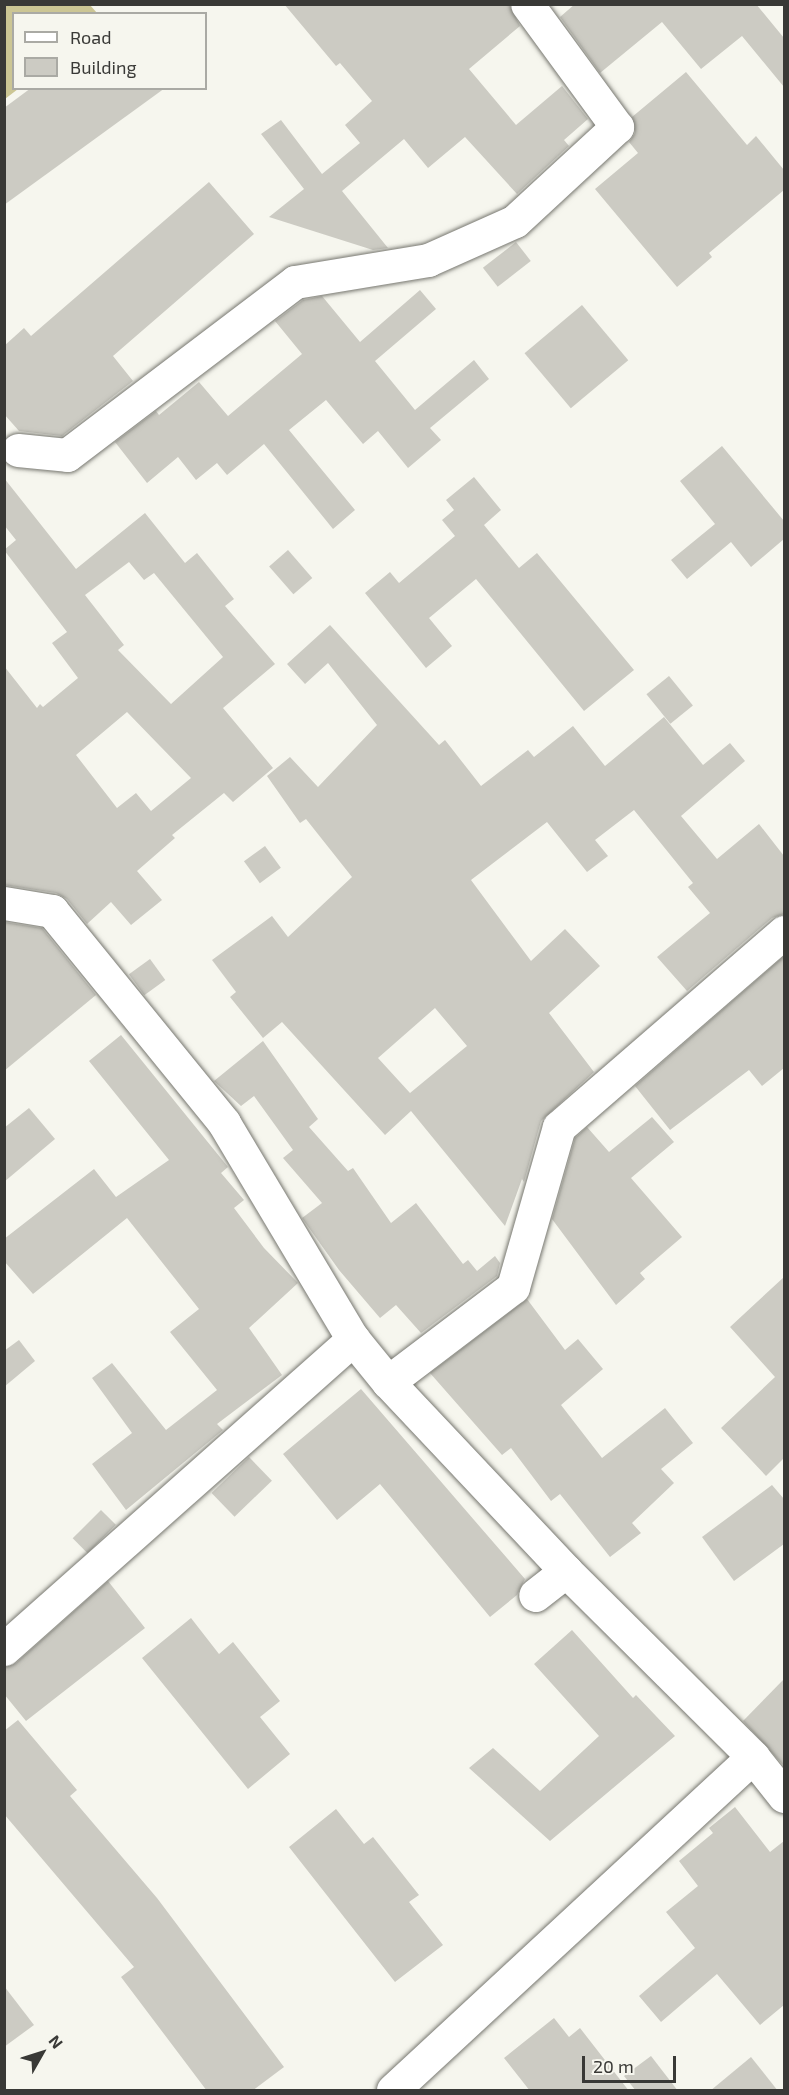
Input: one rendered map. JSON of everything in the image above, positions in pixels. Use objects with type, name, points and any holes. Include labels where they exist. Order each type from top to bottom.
[{"type":"street","points":[[9,448],[67,456],[295,282],[428,260],[514,221],[617,127],[527,4]]},
{"type":"street","points":[[4,903],[52,911],[224,1123],[353,1339],[388,1382],[566,1571],[753,1757],[784,1796]]},
{"type":"street","points":[[388,1382],[513,1287],[559,1126],[784,932]]},
{"type":"street","points":[[4,1649],[353,1339]]},
{"type":"street","points":[[535,1595],[566,1571]]},
{"type":"street","points":[[393,2091],[753,1757]]},
{"type":"shaded area","points":[[5,4],[90,5],[96,12],[12,12],[12,90],[17,90],[5,99]]},
{"type":"building","points":[[284,4],[509,4],[520,26],[469,69],[516,125],[562,86],[588,119],[564,140],[569,146],[517,194],[465,137],[428,168],[404,139],[342,191],[388,248],[373,250],[269,217],[304,189],[261,134],[281,120],[322,174],[360,143],[345,125],[372,101],[340,63],[336,66]]},
{"type":"building","points":[[575,4],[756,4],[784,38],[784,87],[742,36],[701,69],[662,22],[600,73],[560,17]]},
{"type":"building","points":[[686,72],[747,145],[756,136],[784,170],[784,190],[709,253],[712,257],[677,287],[595,189],[638,153],[629,142],[635,133],[632,117]]},
{"type":"building","points":[[28,90],[162,90],[4,205],[4,108]]},
{"type":"building","points":[[209,182],[254,234],[113,356],[133,381],[62,436],[19,431],[4,414],[4,346],[24,328],[31,336]]},
{"type":"building","points":[[516,242],[531,261],[498,287],[483,268]]},
{"type":"building","points":[[420,290],[436,309],[375,361],[415,410],[474,360],[489,379],[430,428],[441,440],[408,468],[378,431],[363,444],[326,400],[289,430],[355,510],[333,529],[264,444],[227,475],[217,463],[196,480],[178,457],[147,483],[115,442],[156,411],[159,415],[199,382],[228,416],[302,354],[275,321],[303,300],[322,296],[360,342]]},
{"type":"building","points":[[582,305],[628,360],[571,408],[525,353]]},
{"type":"building","points":[[722,446],[784,521],[784,539],[751,567],[731,542],[687,579],[671,560],[715,524],[680,481]]},
{"type":"building","points":[[474,477],[501,510],[484,525],[519,568],[537,553],[634,670],[584,711],[476,579],[429,618],[452,646],[426,668],[365,593],[390,572],[399,583],[455,536],[442,520],[454,510],[446,500]]},
{"type":"building","points":[[4,478],[76,569],[145,513],[185,563],[197,553],[234,599],[225,606],[275,664],[223,708],[273,768],[233,802],[224,793],[172,835],[175,838],[137,871],[162,900],[131,925],[111,902],[87,924],[67,899],[56,893],[4,885],[4,666],[37,708],[40,704],[43,707],[78,678],[52,643],[67,632],[4,550],[16,540],[4,525]],"holes":[[[129,562],[144,580],[154,573],[223,657],[171,704],[118,650],[124,645],[85,595]],[[127,712],[191,778],[151,811],[136,793],[117,808],[76,755]]]},
{"type":"building","points":[[288,550],[312,578],[293,594],[269,566]]},
{"type":"building","points":[[330,625],[439,745],[445,740],[481,786],[528,750],[534,757],[573,726],[605,766],[664,717],[703,765],[730,743],[745,761],[681,816],[717,859],[759,824],[784,856],[784,914],[772,918],[687,991],[657,957],[710,913],[688,887],[693,883],[634,810],[595,840],[608,856],[587,872],[547,822],[471,880],[531,961],[565,929],[600,966],[549,1013],[594,1072],[541,1121],[524,1182],[522,1179],[505,1226],[411,1111],[385,1135],[282,1022],[263,1038],[230,997],[236,992],[212,960],[272,916],[288,937],[352,877],[306,819],[300,823],[267,776],[290,757],[318,787],[377,725],[328,663],[305,684],[287,664]],"holes":[[[435,1008],[467,1046],[410,1093],[378,1058]]]},
{"type":"building","points":[[669,676],[693,706],[670,724],[646,694]]},
{"type":"building","points":[[265,846],[281,868],[260,883],[244,861]]},
{"type":"building","points":[[4,922],[42,928],[96,995],[4,1071]]},
{"type":"building","points":[[784,956],[784,1068],[762,1086],[749,1070],[670,1130],[635,1086]]},
{"type":"building","points":[[150,959],[165,980],[144,995],[129,974]]},
{"type":"building","points":[[121,1035],[228,1167],[221,1173],[244,1200],[234,1208],[264,1248],[298,1283],[249,1328],[282,1375],[217,1424],[223,1430],[126,1510],[92,1464],[132,1433],[92,1378],[112,1363],[166,1430],[217,1390],[170,1332],[199,1309],[127,1218],[33,1294],[4,1261],[4,1239],[94,1169],[116,1197],[169,1160],[89,1061]]},
{"type":"building","points":[[263,1041],[318,1119],[309,1127],[348,1171],[353,1168],[391,1223],[416,1203],[463,1264],[468,1260],[477,1271],[495,1256],[500,1263],[497,1276],[421,1333],[396,1305],[380,1318],[339,1270],[302,1218],[322,1203],[283,1158],[293,1150],[254,1096],[241,1106],[214,1081]]},
{"type":"building","points":[[29,1108],[55,1139],[4,1182],[4,1128]]},
{"type":"building","points":[[652,1117],[674,1142],[631,1178],[682,1237],[640,1273],[645,1279],[616,1305],[552,1219],[575,1138],[587,1127],[609,1152]]},
{"type":"building","points":[[784,1277],[784,1458],[766,1476],[721,1428],[775,1377],[730,1327]]},
{"type":"building","points":[[527,1299],[565,1350],[578,1339],[603,1369],[561,1405],[602,1458],[665,1408],[693,1443],[661,1469],[674,1483],[632,1523],[641,1533],[610,1557],[560,1494],[551,1501],[511,1448],[502,1455],[430,1373]]},
{"type":"building","points":[[19,1340],[35,1361],[4,1387],[4,1351]]},
{"type":"building","points":[[361,1389],[525,1579],[517,1595],[490,1617],[380,1484],[337,1520],[283,1454]]},
{"type":"building","points":[[249,1457],[272,1481],[235,1517],[212,1493]]},
{"type":"building","points":[[772,1485],[784,1499],[784,1544],[734,1581],[702,1537]]},
{"type":"building","points":[[101,1510],[116,1525],[88,1553],[73,1538]]},
{"type":"building","points":[[108,1581],[145,1628],[26,1721],[4,1694],[4,1667],[16,1663]]},
{"type":"building","points":[[191,1618],[219,1654],[233,1642],[280,1701],[260,1717],[290,1754],[248,1789],[142,1658]]},
{"type":"building","points":[[572,1630],[633,1698],[636,1695],[675,1736],[550,1841],[469,1768],[493,1748],[540,1791],[599,1736],[534,1664]]},
{"type":"building","points":[[784,1679],[784,1766],[743,1721]]},
{"type":"building","points":[[18,1720],[77,1790],[70,1796],[157,1898],[284,2067],[252,2091],[207,2091],[121,1977],[134,1967],[4,1814],[4,1731]]},
{"type":"building","points":[[735,1807],[770,1852],[784,1841],[784,2005],[760,2025],[717,1974],[661,2022],[639,1996],[695,1948],[666,1912],[698,1886],[679,1861],[713,1833],[709,1828]]},
{"type":"building","points":[[336,1809],[364,1844],[373,1837],[419,1895],[409,1902],[443,1945],[395,1982],[289,1847]]},
{"type":"building","points":[[4,1986],[34,2025],[4,2047]]},
{"type":"building","points":[[554,2018],[569,2037],[580,2028],[629,2091],[530,2091],[504,2058]]},
{"type":"building","points":[[651,2056],[678,2091],[636,2091],[624,2076]]},
{"type":"building","points":[[751,2057],[778,2091],[710,2091]]}]
